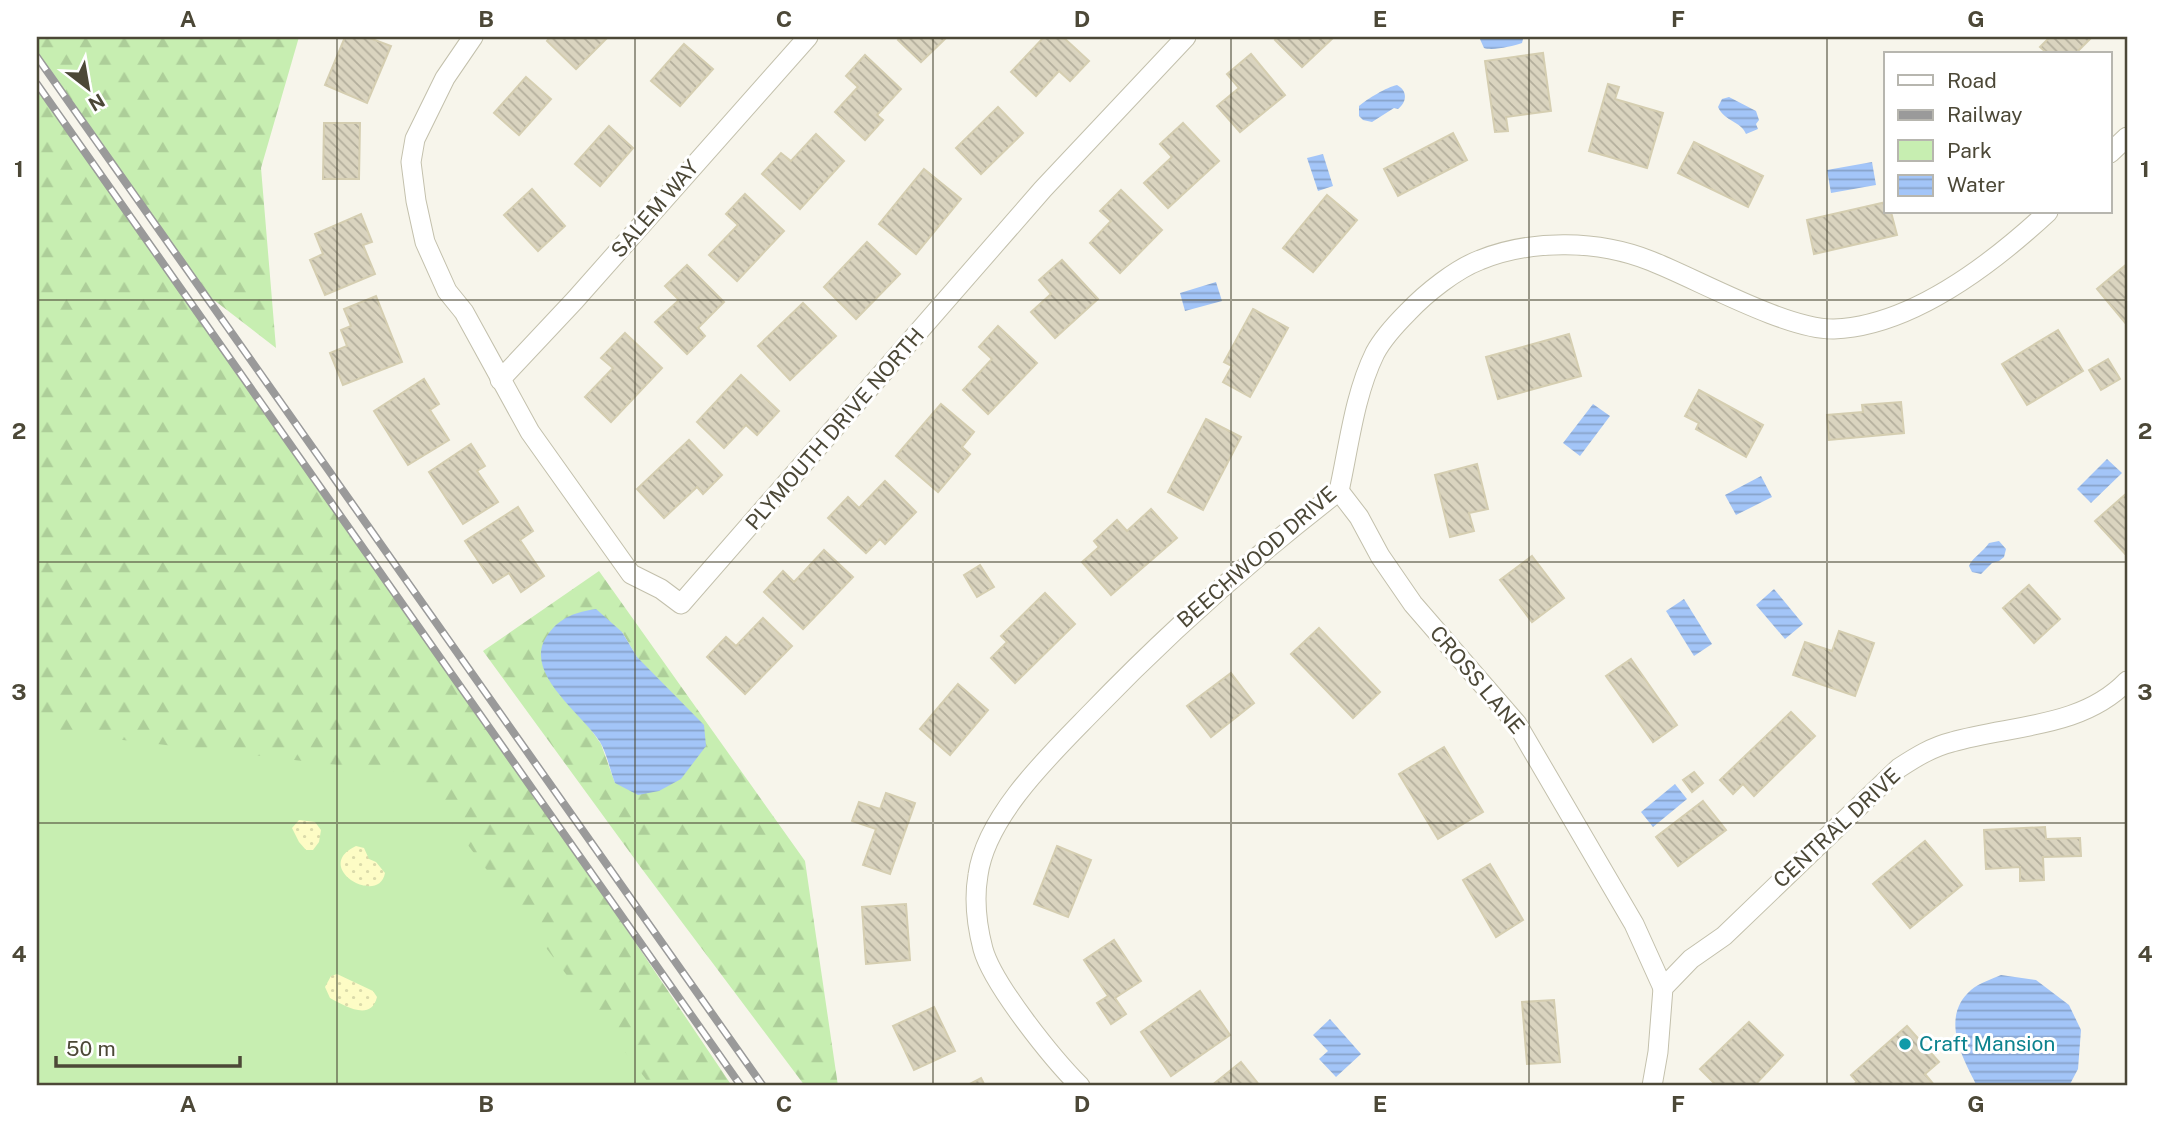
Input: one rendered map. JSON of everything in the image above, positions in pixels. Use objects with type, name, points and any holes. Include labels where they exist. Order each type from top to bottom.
[{"type":"street","points":[[473,37],[445,78],[415,139],[411,162],[425,242],[447,291],[464,312],[500,380]]},
{"type":"street","name":"SALEM WAY","points":[[500,380],[575,300],[808,37]]},
{"type":"street","name":"PLYMOUTH DRIVE NORTH","points":[[500,380],[530,432],[631,573],[681,604],[1043,189],[1186,37]]},
{"type":"street","points":[[2112,151],[2127,136]]},
{"type":"street","name":"BEECHWOOD DRIVE","points":[[1080,1086],[1029,1025],[1000,982],[984,950],[976,908],[977,877],[984,848],[996,825],[1042,763],[1152,650],[1288,530],[1339,491],[1359,397],[1376,352],[1393,328],[1425,295],[1478,261],[1510,250],[1539,246],[1598,246],[1648,259],[1776,315],[1831,329],[1867,325],[1913,308],[1976,273],[2046,214]]},
{"type":"street","name":"CROSS LANE","points":[[1339,491],[1359,517],[1380,556],[1413,604],[1517,724],[1634,924],[1663,988]]},
{"type":"street","name":"CENTRAL DRIVE","points":[[1663,988],[1691,959],[1724,936],[1899,768],[1921,753],[1951,742],[2073,715],[2118,691],[2127,681]]},
{"type":"street","points":[[1652,1086],[1658,1052],[1663,988]]},
{"type":"green space","points":[[37,37],[299,37],[261,168],[276,348],[201,290],[37,57]]},
{"type":"green space","points":[[37,85],[530,786],[732,1086],[651,1086],[414,774],[37,730]]},
{"type":"green space","points":[[599,571],[805,861],[838,1086],[805,1086],[483,651]],"holes":[[[622,632],[637,657],[615,783],[601,744],[584,720]]]},
{"type":"green space","points":[[37,696],[456,736],[705,1086],[37,1086]]},
{"type":"sand","points":[[299,820],[315,822],[321,830],[319,842],[313,850],[306,850],[292,828]]},
{"type":"sand","points":[[356,846],[364,848],[369,859],[376,862],[385,873],[380,882],[372,886],[361,885],[344,873],[341,864],[344,855]]},
{"type":"sand","points":[[337,974],[373,991],[377,997],[374,1005],[369,1009],[357,1010],[330,998],[325,987],[331,976]]},
{"type":"water","points":[[1479,37],[1523,39],[1522,43],[1488,49],[1484,48]]},
{"type":"water","points":[[1397,85],[1403,90],[1405,97],[1398,109],[1394,108],[1372,122],[1359,116],[1359,106]]},
{"type":"water","points":[[1729,97],[1756,111],[1758,129],[1746,134],[1721,112],[1718,107],[1722,99]]},
{"type":"water","points":[[1323,154],[1333,186],[1318,191],[1307,158]]},
{"type":"water","points":[[1872,162],[1876,185],[1831,193],[1827,170]]},
{"type":"water","points":[[1216,282],[1222,301],[1185,311],[1180,293]]},
{"type":"water","points":[[1593,404],[1610,416],[1580,456],[1563,443]]},
{"type":"water","points":[[2107,459],[2122,473],[2091,503],[2077,489]]},
{"type":"water","points":[[1761,476],[1772,497],[1736,515],[1725,495]]},
{"type":"water","points":[[1999,541],[2006,549],[2004,557],[1992,563],[1981,574],[1972,572],[1969,566],[1973,560],[1989,543]]},
{"type":"water","points":[[1774,589],[1803,624],[1785,639],[1756,605]]},
{"type":"water","points":[[1684,599],[1712,644],[1694,656],[1666,611]]},
{"type":"water","points":[[596,609],[622,632],[637,657],[704,725],[706,746],[681,779],[659,791],[638,795],[615,783],[600,742],[556,690],[542,662],[542,647],[554,627],[570,616]]},
{"type":"water","points":[[1675,784],[1687,799],[1653,827],[1641,812]]},
{"type":"water","points":[[2001,975],[2036,980],[2069,1005],[2081,1030],[2078,1069],[2069,1086],[1977,1086],[1960,1050],[1955,1025],[1957,1012],[1971,990]]},
{"type":"water","points":[[1330,1019],[1361,1054],[1336,1077],[1319,1059],[1328,1051],[1313,1035]]},
{"type":"building","points":[[345,37],[367,37],[391,46],[367,103],[325,85]]},
{"type":"building","points":[[550,37],[608,37],[576,69],[547,41]]},
{"type":"building","points":[[901,37],[947,37],[921,62],[898,40]]},
{"type":"building","points":[[1044,37],[1063,37],[1089,61],[1070,81],[1059,71],[1036,96],[1011,72]]},
{"type":"building","points":[[1278,37],[1334,37],[1302,67],[1275,40]]},
{"type":"building","points":[[2050,37],[2092,37],[2077,52],[2046,52],[2040,47]]},
{"type":"building","points":[[684,44],[713,69],[680,106],[651,81]]},
{"type":"building","points":[[1543,53],[1551,111],[1506,117],[1508,131],[1495,132],[1485,61]]},
{"type":"building","points":[[1251,54],[1285,95],[1240,132],[1217,106],[1239,88],[1227,74]]},
{"type":"building","points":[[865,55],[901,89],[877,115],[883,120],[865,140],[835,112],[858,87],[846,76]]},
{"type":"building","points":[[526,77],[551,99],[519,135],[494,113]]},
{"type":"building","points":[[1608,84],[1619,87],[1615,99],[1663,113],[1647,168],[1589,151]]},
{"type":"building","points":[[998,107],[1023,133],[981,174],[956,148]]},
{"type":"building","points":[[324,123],[360,123],[359,179],[323,179]]},
{"type":"building","points":[[1183,123],[1219,161],[1168,208],[1144,183],[1172,157],[1160,144]]},
{"type":"building","points":[[609,126],[633,148],[600,186],[575,164]]},
{"type":"building","points":[[1453,133],[1467,160],[1398,196],[1384,169]]},
{"type":"building","points":[[816,134],[844,161],[800,209],[762,174],[781,153],[791,161]]},
{"type":"building","points":[[1694,142],[1763,176],[1748,207],[1678,173]]},
{"type":"building","points":[[924,169],[961,199],[916,254],[879,224]]},
{"type":"building","points":[[532,189],[565,226],[538,251],[504,215]]},
{"type":"building","points":[[1121,190],[1162,230],[1120,273],[1090,243],[1111,221],[1100,211]]},
{"type":"building","points":[[745,194],[784,231],[737,281],[709,255],[738,225],[726,214]]},
{"type":"building","points":[[1327,195],[1357,220],[1313,272],[1283,248]]},
{"type":"building","points":[[1884,202],[1884,214],[1892,214],[1897,235],[1814,254],[1807,220]]},
{"type":"building","points":[[361,214],[372,242],[363,245],[375,274],[325,295],[310,260],[323,254],[315,234]]},
{"type":"building","points":[[867,242],[900,274],[856,319],[824,287]]},
{"type":"building","points":[[1062,260],[1098,299],[1055,338],[1031,312],[1051,294],[1039,280]]},
{"type":"building","points":[[2127,264],[2127,325],[2097,289]]},
{"type":"building","points":[[687,265],[724,302],[698,328],[705,336],[687,354],[655,322],[679,300],[665,286]]},
{"type":"building","points":[[376,296],[402,362],[343,385],[330,353],[347,346],[341,330],[351,326],[344,309]]},
{"type":"building","points":[[803,303],[836,336],[790,380],[758,346]]},
{"type":"building","points":[[1253,309],[1288,328],[1250,397],[1223,382],[1232,366],[1224,362]]},
{"type":"building","points":[[998,326],[1037,363],[988,414],[963,390],[992,359],[979,347]]},
{"type":"building","points":[[2058,330],[2083,371],[2027,405],[2002,364]]},
{"type":"building","points":[[625,333],[662,368],[611,422],[585,397],[613,368],[601,358]]},
{"type":"building","points":[[1569,334],[1581,376],[1498,399],[1486,357]]},
{"type":"building","points":[[2108,359],[2120,379],[2101,390],[2089,370]]},
{"type":"building","points":[[741,375],[779,411],[757,435],[746,425],[724,448],[697,422]]},
{"type":"building","points":[[424,379],[439,404],[430,410],[449,440],[408,465],[374,411]]},
{"type":"building","points":[[1699,390],[1763,425],[1746,457],[1696,429],[1699,423],[1685,416]]},
{"type":"building","points":[[1901,402],[1904,433],[1829,440],[1827,415],[1863,412],[1862,405]]},
{"type":"building","points":[[941,404],[974,432],[962,447],[970,454],[938,492],[896,456]]},
{"type":"building","points":[[1206,419],[1241,437],[1203,510],[1168,492]]},
{"type":"building","points":[[689,440],[722,475],[703,494],[697,487],[664,518],[637,489]]},
{"type":"building","points":[[471,444],[485,466],[477,471],[498,502],[463,524],[429,472]]},
{"type":"building","points":[[1477,464],[1488,509],[1469,513],[1474,531],[1450,537],[1435,475]]},
{"type":"building","points":[[885,481],[916,512],[885,544],[880,539],[866,553],[828,518],[848,497],[859,508]]},
{"type":"building","points":[[2127,493],[2127,556],[2095,521]]},
{"type":"building","points":[[518,507],[533,531],[520,540],[544,576],[521,592],[509,573],[493,583],[465,541]]},
{"type":"building","points":[[1151,509],[1177,538],[1111,595],[1082,562],[1099,547],[1094,541],[1117,520],[1127,531]]},
{"type":"building","points":[[824,550],[853,577],[803,629],[764,592],[783,571],[794,582]]},
{"type":"building","points":[[1532,556],[1564,598],[1532,622],[1500,580]]},
{"type":"building","points":[[980,565],[994,587],[977,597],[964,575]]},
{"type":"building","points":[[2029,585],[2060,619],[2034,643],[2003,608]]},
{"type":"building","points":[[1045,593],[1075,624],[1015,683],[991,658],[1007,642],[1001,636]]},
{"type":"building","points":[[763,618],[792,646],[745,694],[707,657],[726,637],[736,646]]},
{"type":"building","points":[[1319,628],[1380,692],[1353,718],[1291,654]]},
{"type":"building","points":[[1839,631],[1874,643],[1855,696],[1793,675],[1805,642],[1832,651]]},
{"type":"building","points":[[1631,659],[1677,725],[1653,742],[1606,676]]},
{"type":"building","points":[[1231,673],[1254,703],[1211,737],[1187,706]]},
{"type":"building","points":[[958,684],[988,710],[950,755],[920,729]]},
{"type":"building","points":[[1791,712],[1815,736],[1754,796],[1743,784],[1733,794],[1720,780]]},
{"type":"building","points":[[1444,747],[1483,812],[1438,839],[1399,774]]},
{"type":"building","points":[[1694,772],[1703,783],[1692,792],[1683,780]]},
{"type":"building","points":[[886,793],[915,803],[890,874],[863,865],[876,829],[852,821],[859,802],[880,809]]},
{"type":"building","points":[[1703,801],[1726,830],[1678,866],[1656,837]]},
{"type":"building","points":[[2045,827],[2046,839],[2080,838],[2081,856],[2043,857],[2044,880],[2020,881],[2020,867],[1986,869],[1984,830]]},
{"type":"building","points":[[1925,841],[1962,885],[1910,928],[1873,884]]},
{"type":"building","points":[[1057,846],[1091,860],[1068,917],[1034,904]]},
{"type":"building","points":[[1490,864],[1523,920],[1496,937],[1463,880]]},
{"type":"building","points":[[906,904],[910,960],[866,964],[862,907]]},
{"type":"building","points":[[1114,940],[1141,981],[1115,998],[1126,1014],[1111,1024],[1097,1003],[1108,996],[1084,960]]},
{"type":"building","points":[[1200,991],[1230,1035],[1171,1076],[1141,1032]]},
{"type":"building","points":[[1554,1000],[1560,1062],[1527,1064],[1522,1002]]},
{"type":"building","points":[[934,1007],[955,1051],[914,1070],[893,1026]]},
{"type":"building","points":[[1749,1022],[1783,1055],[1754,1086],[1717,1086],[1700,1069]]},
{"type":"building","name":"Craft Mansion","points":[[1907,1026],[1939,1062],[1925,1074],[1935,1086],[1851,1086],[1857,1082],[1851,1075]]},
{"type":"building","points":[[1241,1062],[1260,1086],[1211,1086]]},
{"type":"building","points":[[981,1078],[985,1086],[966,1086]]},
{"type":"railway","points":[[37,57],[763,1086]]},
{"type":"railway","points":[[37,84],[741,1086]]},
{"type":"place","name":"Craft Mansion","points":[[1905,1044]]}]
